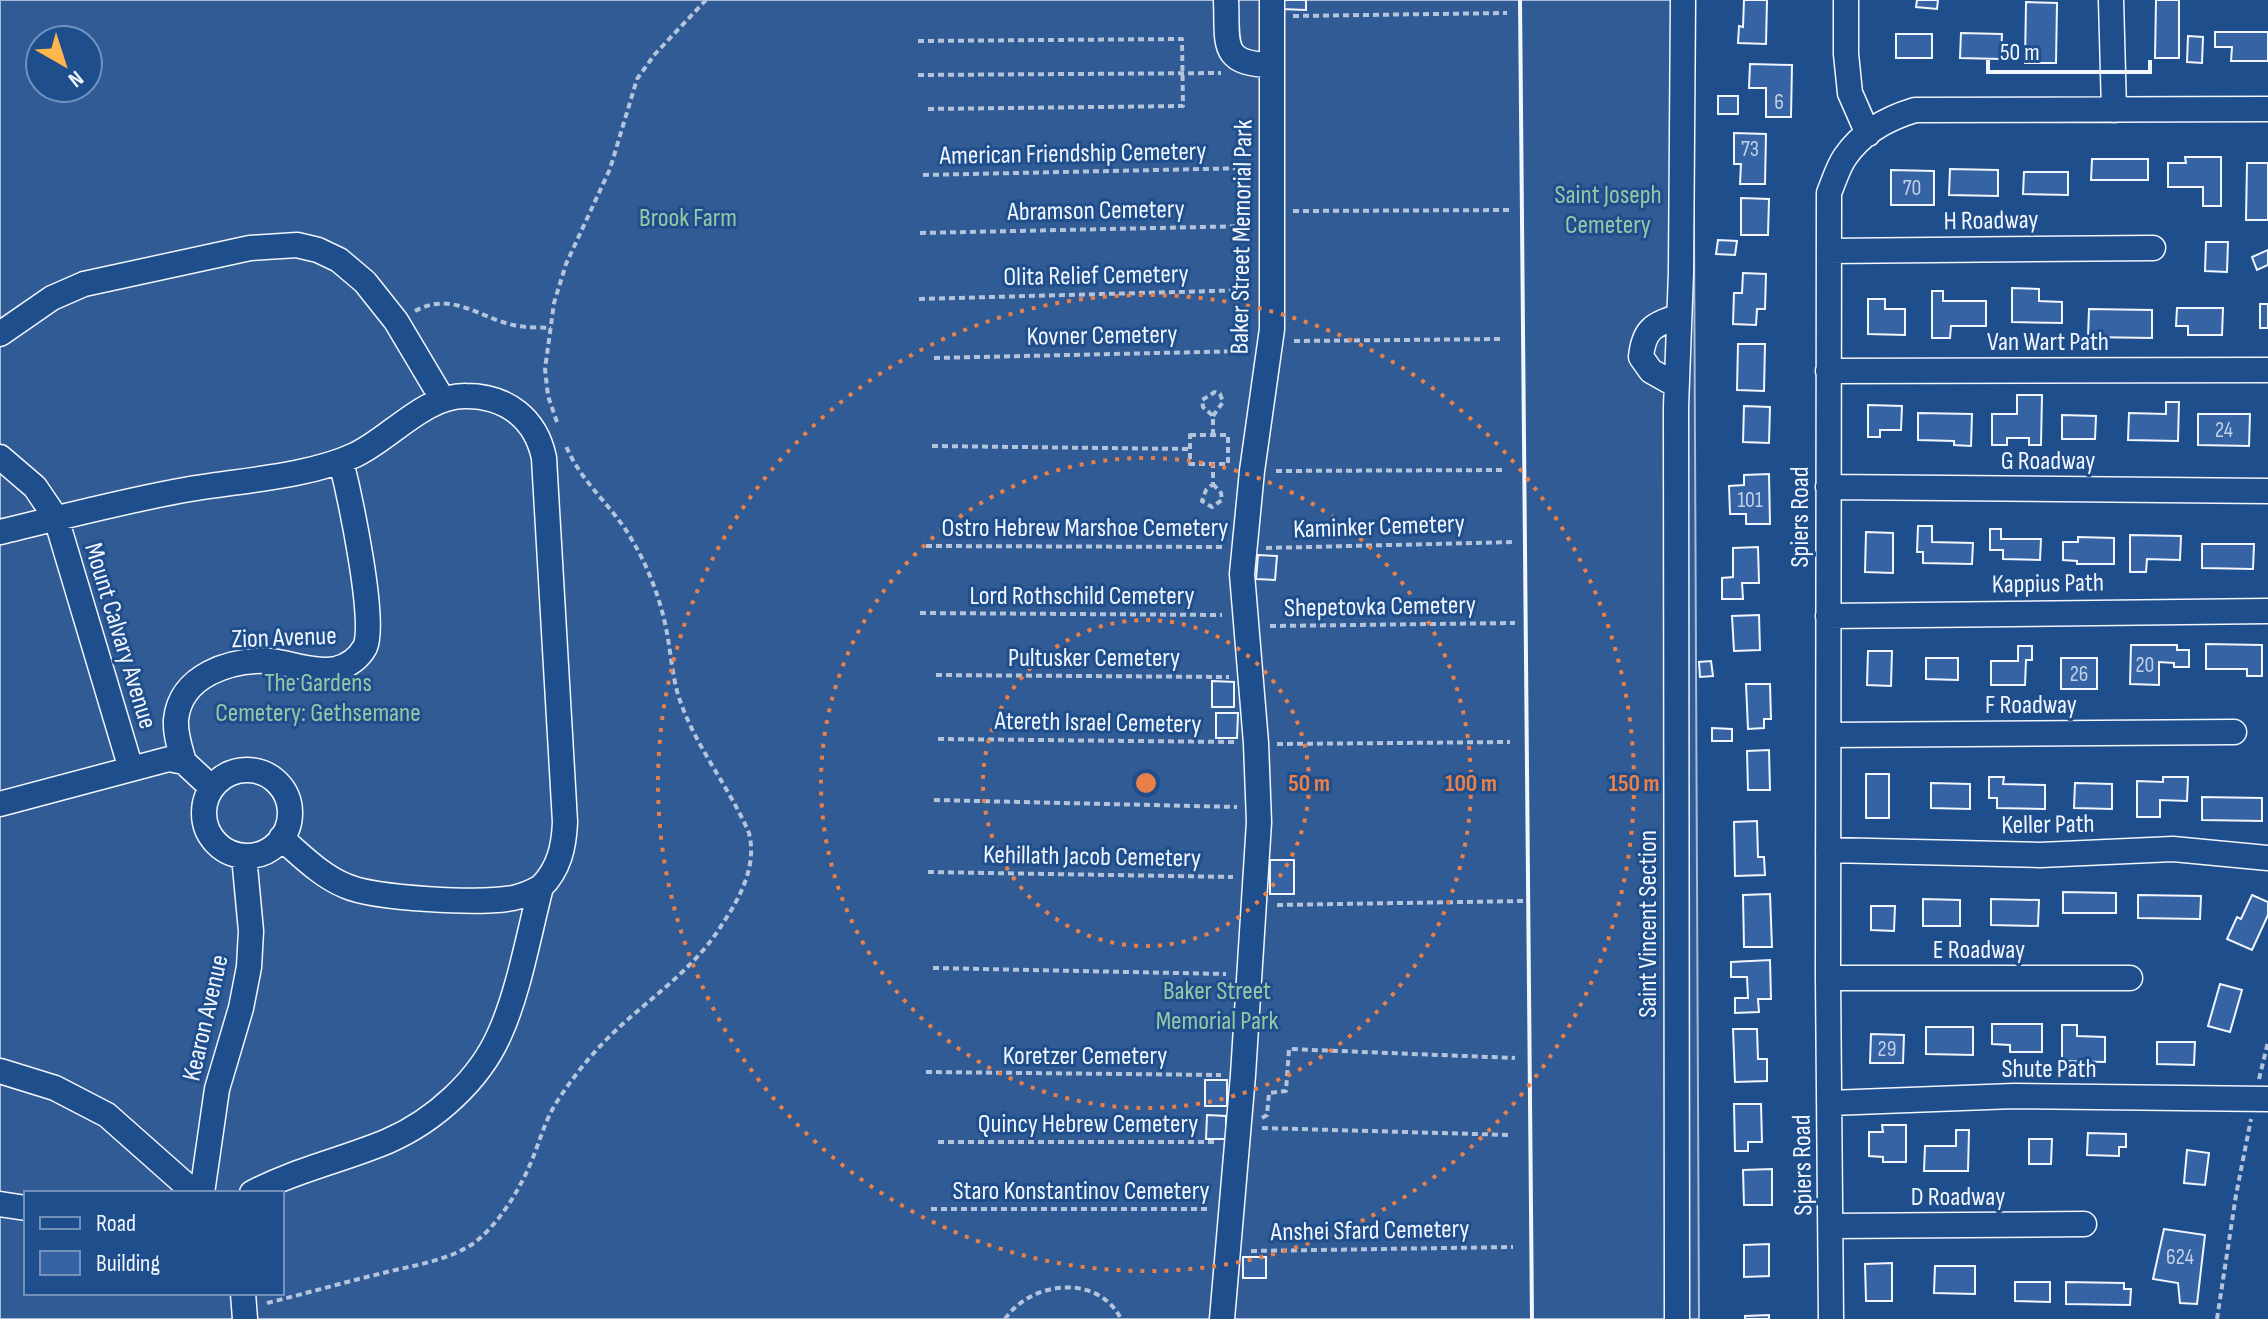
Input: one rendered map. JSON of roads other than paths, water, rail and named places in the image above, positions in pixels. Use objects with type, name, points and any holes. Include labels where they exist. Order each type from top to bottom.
[{"type":"street","points":[[1226,0],[1229,47],[1237,60],[1261,65]]},
{"type":"street","name":"Saint Vincent Section","points":[[1677,1319],[1676,385],[1683,0]]},
{"type":"street","points":[[1846,0],[1850,93],[1868,134]]},
{"type":"street","points":[[2111,0],[2114,110]]},
{"type":"street","name":"Baker Street Memorial Park","points":[[1222,1319],[1231,1209],[1244,1132],[1243,1075],[1259,807],[1242,586],[1252,471],[1271,346],[1272,168],[1261,65],[1272,8]]},
{"type":"street","name":"Spiers Road","points":[[1831,1319],[1829,193],[1845,157],[1868,134],[1889,118],[1915,110],[2268,109]]},
{"type":"street","points":[[0,334],[52,298],[84,284],[250,248],[278,244],[308,247],[339,260],[365,282],[396,321],[443,400]]},
{"type":"street","name":"H Roadway","points":[[1829,251],[2153,248]]},
{"type":"street","points":[[1676,385],[1651,371],[1641,357],[1643,340],[1654,325],[1679,316]]},
{"type":"street","name":"Van Wart Path","points":[[1828,371],[2268,370]]},
{"type":"street","points":[[0,532],[169,493],[317,468],[366,449],[443,400],[471,396],[491,399],[510,407],[530,424],[544,458],[566,805],[563,848],[555,870],[541,887],[499,1035],[482,1065],[463,1086],[434,1113],[402,1135],[281,1178],[256,1191]]},
{"type":"street","name":"Mount Calvary Avenue","points":[[0,457],[35,487],[56,518],[131,769]]},
{"type":"street","name":"Zion Avenue","points":[[184,762],[177,737],[176,718],[186,693],[203,676],[227,666],[257,661],[334,669],[350,663],[365,646],[367,608],[352,508],[341,461]]},
{"type":"street","name":"G Roadway","points":[[1828,487],[2268,491]]},
{"type":"street","name":"Kappius Path","points":[[1828,616],[2268,611]]},
{"type":"street","name":"F Roadway","points":[[1829,735],[2234,732]]},
{"type":"street","points":[[0,804],[169,759],[184,762],[212,788]]},
{"type":"street","points":[[242,771],[256,771],[275,781],[289,805],[289,819],[281,838],[265,852],[244,856],[224,850],[207,829],[204,808],[212,788],[222,778],[242,771]]},
{"type":"street","points":[[281,838],[328,877],[362,891],[405,897],[498,900],[522,896],[541,887]]},
{"type":"street","name":"Keller Path","points":[[1828,850],[2040,855],[2173,849],[2268,858]]},
{"type":"street","name":"Kearon Avenue","points":[[202,1191],[217,1089],[241,1008],[249,967],[251,931],[244,856]]},
{"type":"street","name":"E Roadway","points":[[1828,978],[2130,978]]},
{"type":"street","points":[[0,1071],[55,1088],[107,1115],[193,1191]]},
{"type":"street","name":"Shute Path","points":[[1830,1103],[2014,1096],[2261,1099]]},
{"type":"street","points":[[0,1204],[24,1208]]},
{"type":"street","name":"D Roadway","points":[[1832,1226],[2084,1224]]},
{"type":"park label","name":"Saint Joseph Cemetery","points":[[1608,210]]},
{"type":"park label","name":"Brook Farm","points":[[688,218]]},
{"type":"park label","name":"The Gardens Cemetery: Gethsemane","points":[[318,698]]}]
